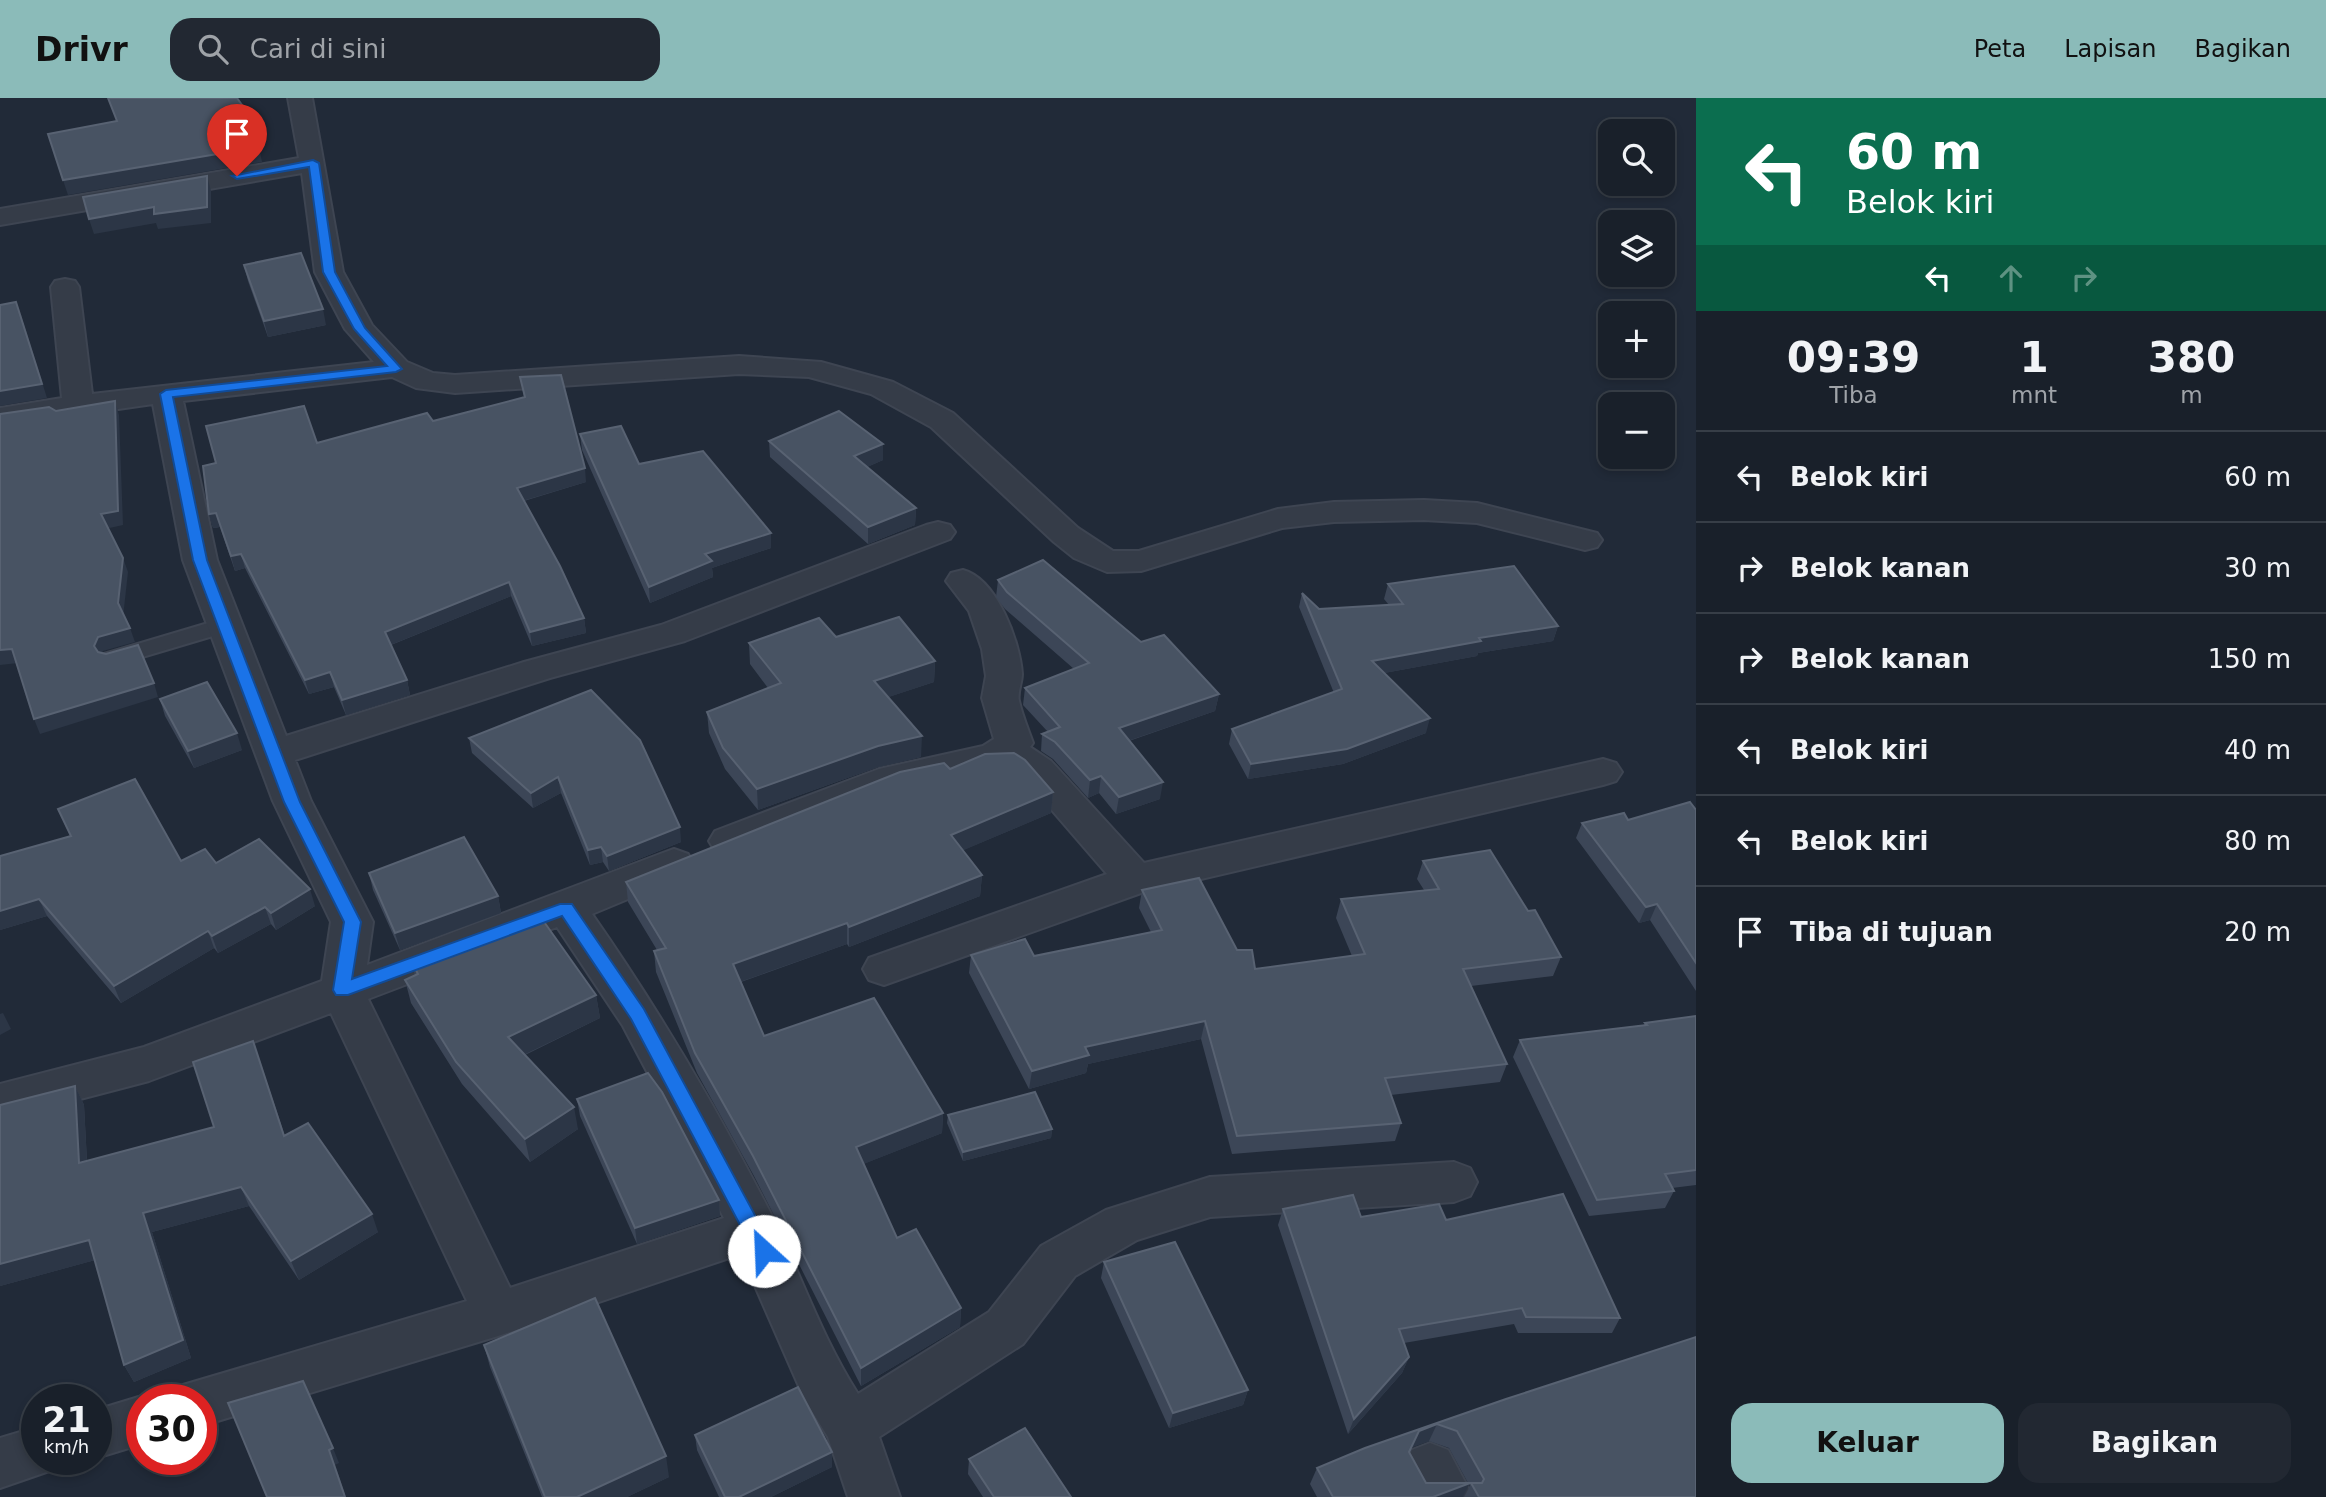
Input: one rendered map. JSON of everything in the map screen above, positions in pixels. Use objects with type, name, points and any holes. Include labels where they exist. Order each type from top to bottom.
[{"type":"street","points":[[300,98],[313,163],[329,272],[360,329],[396,369],[427,382],[455,384],[739,365],[810,368],[882,388],[942,420],[1066,535],[1086,551],[1107,562],[1141,561],[1278,519],[1334,512],[1424,510],[1477,513],[1585,540]]},
{"type":"street","points":[[0,217],[313,163]]},
{"type":"street","points":[[65,287],[78,406]]},
{"type":"street","points":[[0,417],[166,394],[396,369]]},
{"type":"street","points":[[166,394],[200,560],[292,802],[352,922],[342,990],[498,1314]]},
{"type":"street","points":[[274,753],[537,670],[673,633],[938,532]]},
{"type":"street","points":[[963,581],[985,608],[1000,649],[1004,676],[1000,698],[1014,743],[995,757]]},
{"type":"street","points":[[0,1102],[149,1063],[566,908],[805,810],[892,778],[995,757],[1022,758],[1038,770],[1135,880]]},
{"type":"street","points":[[884,969],[1135,880],[1603,772]]},
{"type":"street","points":[[566,908],[638,1014],[754,1229],[822,1382],[850,1427],[874,1497]]},
{"type":"street","points":[[850,1427],[1006,1328],[1058,1261],[1123,1224],[1210,1197],[1454,1182]]},
{"type":"street","points":[[217,1397],[498,1314],[754,1229]]},
{"type":"street","points":[[0,1463],[21,1457]]},
{"type":"lane","points":[[112,659],[225,625]]},
{"type":"building","points":[[108,98],[237,98],[259,147],[63,180],[48,134],[117,121]]},
{"type":"building","points":[[207,176],[207,207],[154,214],[154,207],[89,219],[83,197]]},
{"type":"building","points":[[301,253],[323,309],[264,321],[244,265]]},
{"type":"building","points":[[16,302],[42,384],[0,391],[0,305]]},
{"type":"building","points":[[561,375],[585,468],[517,488],[560,566],[584,618],[530,632],[509,582],[385,632],[407,680],[342,700],[330,672],[305,680],[241,554],[231,556],[216,513],[209,514],[203,466],[216,463],[206,426],[304,406],[317,443],[427,413],[433,421],[525,397],[520,377]]},
{"type":"building","points":[[115,401],[118,511],[101,514],[123,558],[118,603],[130,628],[98,637],[94,646],[98,652],[106,654],[138,645],[154,683],[34,719],[12,649],[0,650],[0,414],[49,407],[56,411]]},
{"type":"building","points":[[839,411],[883,444],[854,456],[916,508],[868,527],[769,441]]},
{"type":"building","points":[[621,426],[639,464],[703,451],[771,533],[705,554],[712,561],[649,587],[580,434]]},
{"type":"building","points":[[1043,560],[1141,642],[1164,635],[1219,694],[1119,728],[1163,782],[1119,797],[1101,776],[1090,780],[1055,742],[1042,734],[1060,727],[1025,688],[1089,663],[1007,592],[998,580]]},
{"type":"building","points":[[1514,566],[1558,626],[1479,638],[1481,641],[1372,661],[1430,718],[1347,749],[1251,764],[1232,729],[1342,689],[1302,593],[1319,609],[1403,604],[1388,584]]},
{"type":"building","points":[[899,617],[935,661],[874,681],[922,736],[878,746],[757,789],[723,748],[707,712],[781,683],[749,643],[819,618],[836,637]]},
{"type":"building","points":[[207,682],[237,733],[188,751],[160,699]]},
{"type":"building","points":[[591,690],[640,740],[680,827],[607,856],[601,847],[588,850],[558,777],[531,793],[469,738]]},
{"type":"building","points":[[1014,753],[1025,760],[1053,792],[951,835],[982,875],[849,927],[847,923],[733,964],[764,1036],[874,998],[943,1113],[856,1147],[897,1238],[916,1229],[961,1308],[861,1368],[753,1156],[695,1053],[654,951],[666,948],[626,882],[900,772],[944,763],[950,769],[985,754]]},
{"type":"building","points":[[135,779],[181,861],[205,849],[216,863],[259,839],[310,889],[271,913],[265,907],[212,936],[208,931],[114,986],[39,899],[0,911],[0,856],[71,836],[58,809]]},
{"type":"building","points":[[1690,802],[1696,810],[1696,963],[1657,904],[1646,907],[1582,823],[1624,813],[1628,820]]},
{"type":"building","points":[[464,837],[498,896],[395,933],[369,873]]},
{"type":"building","points":[[1490,850],[1528,911],[1535,910],[1561,957],[1463,969],[1507,1064],[1385,1078],[1401,1123],[1237,1136],[1205,1021],[1085,1047],[1089,1055],[1032,1071],[971,955],[1025,939],[1034,956],[1162,930],[1142,890],[1199,878],[1237,950],[1252,950],[1255,969],[1365,954],[1341,899],[1439,889],[1423,861]]},
{"type":"building","points":[[542,919],[596,995],[508,1037],[574,1107],[525,1139],[456,1062],[405,980],[418,974],[411,960],[515,921],[519,929]]},
{"type":"building","points":[[1696,1016],[1696,1170],[1665,1174],[1674,1191],[1597,1200],[1520,1040],[1647,1025],[1645,1023]]},
{"type":"building","points":[[253,1041],[284,1136],[308,1123],[372,1214],[291,1261],[241,1187],[143,1213],[183,1340],[124,1365],[89,1240],[0,1264],[0,1105],[75,1086],[79,1163],[214,1127],[193,1062]]},
{"type":"building","points":[[648,1073],[662,1092],[719,1200],[635,1228],[577,1099]]},
{"type":"building","points":[[1035,1092],[1052,1129],[963,1152],[948,1115]]},
{"type":"building","points":[[1563,1194],[1620,1318],[1526,1317],[1522,1308],[1399,1329],[1409,1357],[1354,1419],[1283,1209],[1353,1195],[1361,1217],[1439,1204],[1446,1220]]},
{"type":"building","points":[[1175,1242],[1248,1390],[1173,1413],[1104,1262]]},
{"type":"building","points":[[595,1298],[666,1456],[577,1497],[545,1497],[484,1345]]},
{"type":"building","points":[[1696,1337],[1696,1497],[1479,1497],[1471,1483],[1482,1483],[1484,1479],[1457,1431],[1437,1424],[1419,1431],[1409,1452],[1426,1483],[1470,1483],[1433,1497],[1333,1497],[1317,1468],[1365,1448],[1506,1399]]},
{"type":"building","points":[[303,1381],[333,1448],[329,1450],[345,1497],[267,1497],[228,1403]]},
{"type":"building","points":[[798,1387],[832,1452],[739,1497],[725,1497],[695,1435]]},
{"type":"building","points":[[1025,1428],[1071,1497],[994,1497],[969,1459]]},
{"type":"route","points":[[237,176],[313,163],[329,272],[360,329],[376,350],[396,369],[166,394],[200,560],[292,802],[352,922],[342,990],[566,908],[638,1014],[764,1251]]}]
